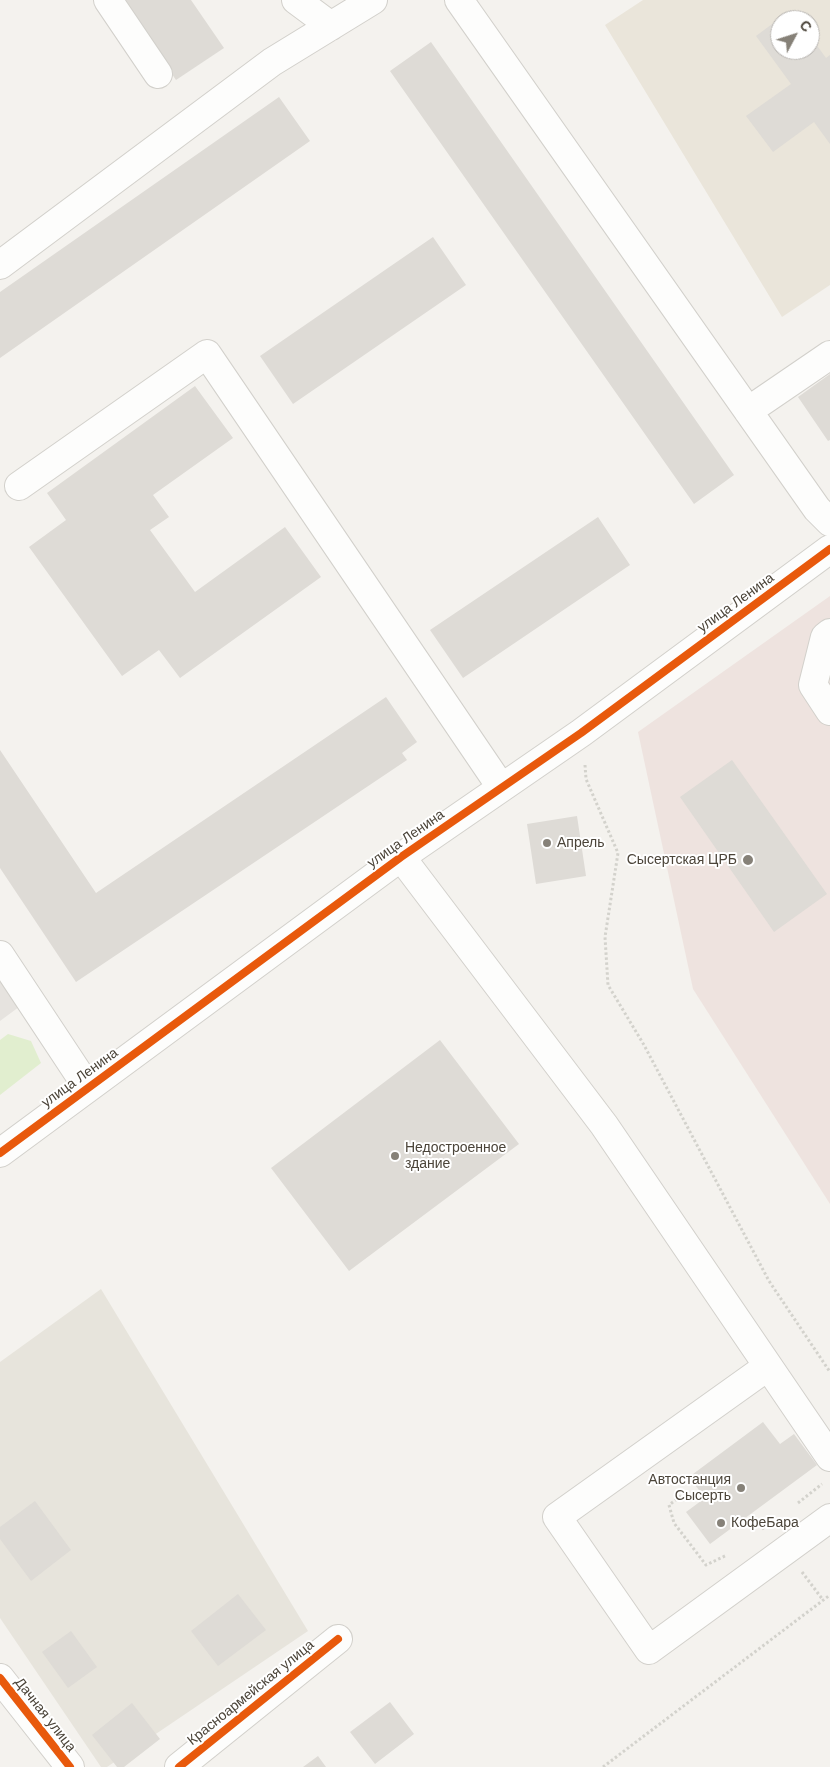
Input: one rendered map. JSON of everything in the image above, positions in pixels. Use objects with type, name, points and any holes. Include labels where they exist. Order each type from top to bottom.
[{"type":"street","points":[[108,0],[158,74]]},
{"type":"street","points":[[296,0],[331,26]]},
{"type":"street","points":[[0,265],[272,62],[373,0]]},
{"type":"street","points":[[459,0],[748,411],[817,508],[830,522]]},
{"type":"street","points":[[19,486],[207,354],[501,787]]},
{"type":"street","points":[[748,411],[830,355]]},
{"type":"street","name":"улица Ленина","points":[[0,1153],[401,857],[581,733],[830,549]]},
{"type":"street","points":[[830,633],[825,637],[813,685],[830,711]]},
{"type":"street","points":[[401,857],[604,1125],[830,1457]]},
{"type":"street","points":[[0,955],[88,1088]]},
{"type":"street","points":[[768,1367],[557,1517],[649,1650],[830,1518]]},
{"type":"street","name":"Красноармейская улица","points":[[179,1767],[338,1639]]},
{"type":"street","name":"Дачная улица","points":[[0,1678],[70,1767]]},
{"type":"path","points":[[581,733],[586,780],[618,853],[605,937],[608,985],[644,1045],[769,1281],[830,1372]]},
{"type":"path","points":[[793,1507],[822,1484]]},
{"type":"path","points":[[685,1493],[669,1505],[674,1523],[706,1565],[731,1553]]},
{"type":"path","points":[[761,1530],[781,1516]]},
{"type":"path","points":[[603,1767],[830,1595]]},
{"type":"shaded area","points":[[643,0],[830,0],[830,285],[782,317],[605,25]]},
{"type":"shaded area","name":"Сысертская ЦРБ","points":[[830,596],[830,1204],[693,989],[638,732]]},
{"type":"shaded area","points":[[0,968],[23,1004],[0,1021]]},
{"type":"shaded area","points":[[101,1289],[308,1631],[107,1767],[101,1767],[0,1618],[0,1362]]},
{"type":"green space","points":[[8,1034],[31,1041],[41,1063],[0,1095],[0,1040]]},
{"type":"building","points":[[122,0],[191,0],[224,48],[176,80]]},
{"type":"building","points":[[770,26],[770,55],[756,36]]},
{"type":"building","points":[[431,42],[734,475],[694,504],[390,71]]},
{"type":"building","points":[[820,50],[826,58],[830,55],[830,144],[814,122],[773,152],[746,116],[791,84],[774,60],[820,60]]},
{"type":"building","points":[[279,97],[310,141],[0,358],[0,292]]},
{"type":"building","points":[[433,237],[466,285],[293,404],[260,356]]},
{"type":"building","points":[[830,374],[830,440],[828,441],[798,397]]},
{"type":"building","points":[[195,386],[233,438],[153,495],[169,517],[150,530],[195,592],[285,527],[321,577],[180,678],[159,650],[122,676],[29,547],[66,520],[47,493]]},
{"type":"building","points":[[598,517],[630,565],[463,678],[430,630]]},
{"type":"building","points":[[386,697],[417,742],[402,753],[407,760],[76,982],[0,868],[0,750],[96,893]]},
{"type":"building","points":[[732,760],[827,894],[774,932],[680,797]]},
{"type":"building","points":[[577,816],[586,876],[536,884],[527,824]]},
{"type":"building","name":"Недостроенное здание","points":[[440,1040],[519,1144],[349,1271],[271,1168]]},
{"type":"building","name":"Автостанция Сысерть","points":[[763,1422],[780,1444],[794,1434],[817,1465],[710,1544],[686,1512],[705,1498],[689,1477]]},
{"type":"building","points":[[35,1501],[71,1550],[31,1581],[0,1539],[0,1527]]},
{"type":"building","points":[[238,1594],[266,1630],[218,1666],[191,1631]]},
{"type":"building","points":[[71,1631],[97,1667],[68,1688],[42,1652]]},
{"type":"building","points":[[390,1702],[414,1734],[375,1764],[350,1732]]},
{"type":"building","points":[[132,1703],[160,1739],[124,1767],[117,1767],[92,1735]]},
{"type":"building","points":[[318,1756],[326,1767],[303,1767]]},
{"type":"cycle path","points":[[0,1153],[401,857],[581,733],[830,549]]},
{"type":"cycle path","points":[[179,1767],[338,1639]]},
{"type":"cycle path","points":[[0,1678],[70,1767]]},
{"type":"place","name":"Апрель","points":[[547,843]]},
{"type":"place","name":"Сысертская ЦРБ","points":[[748,860]]},
{"type":"place","name":"Недостроенное здание","points":[[395,1156]]},
{"type":"place","name":"Автостанция Сысерть","points":[[741,1488]]},
{"type":"place","name":"КофеБара","points":[[721,1523]]}]
